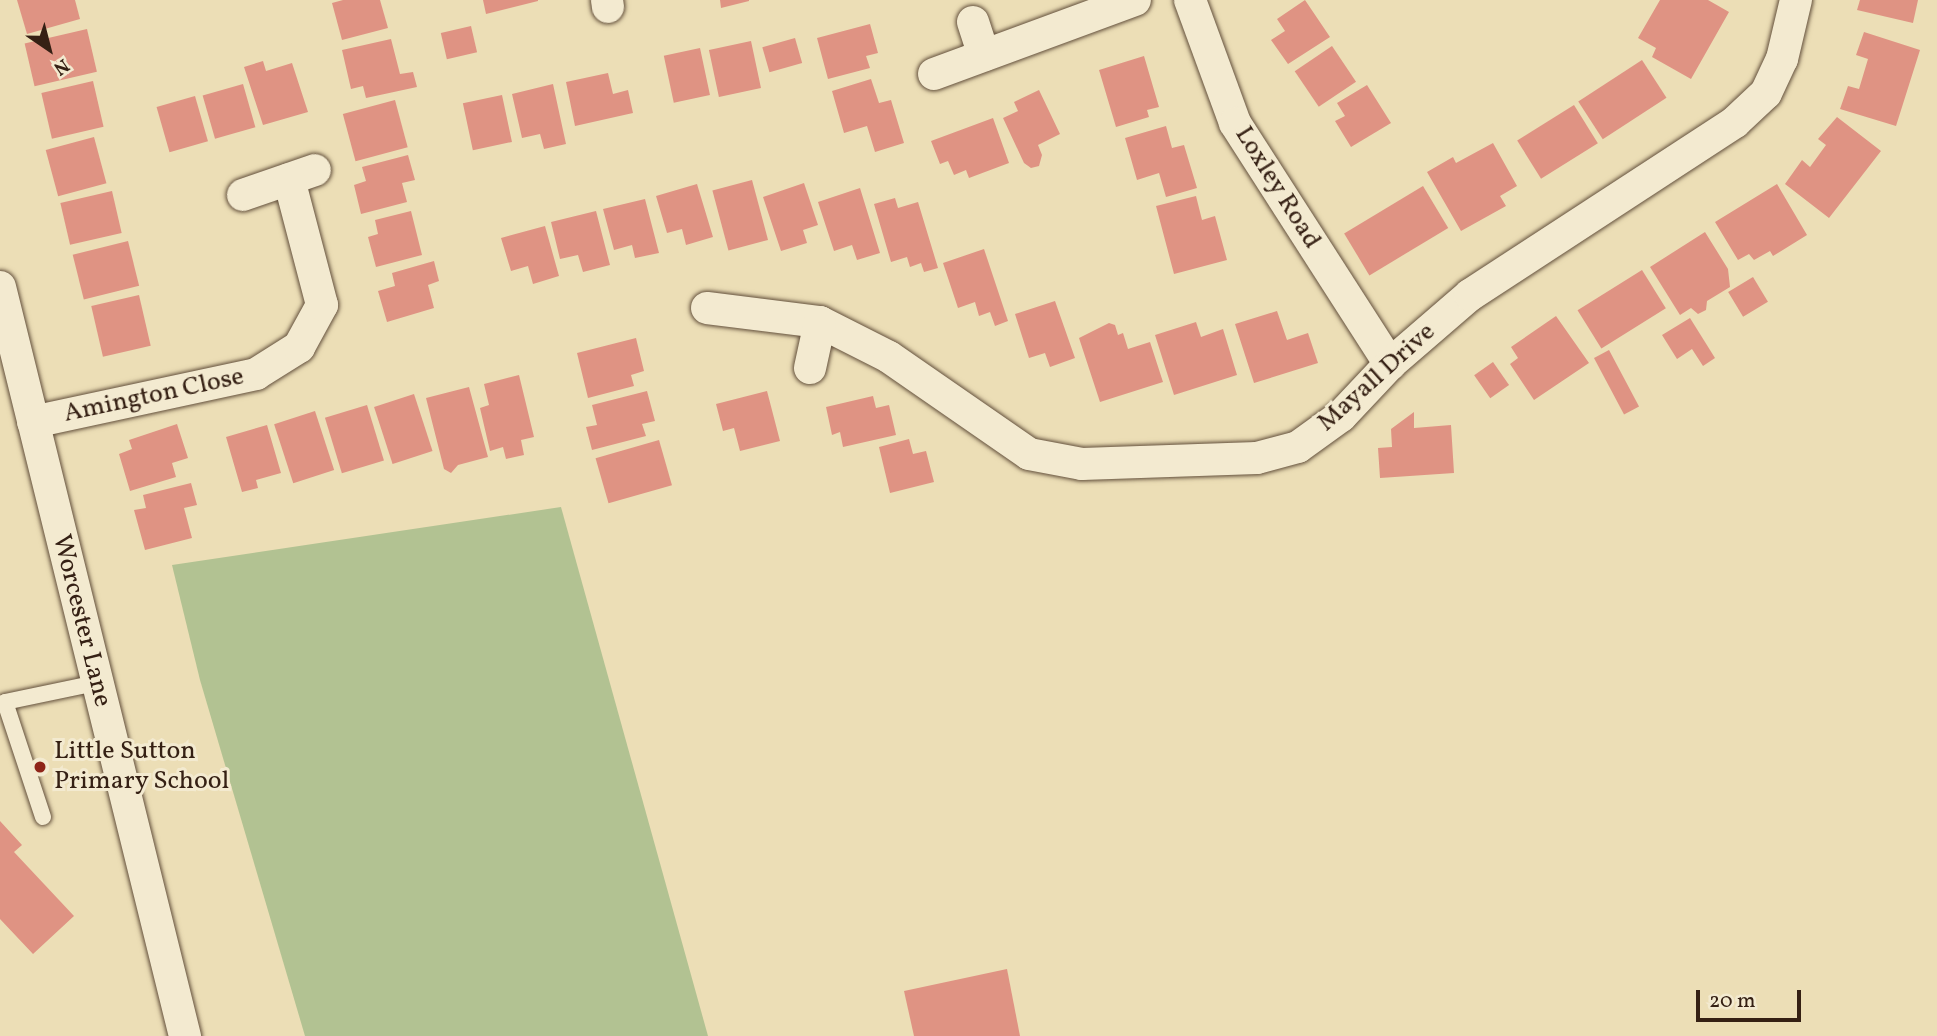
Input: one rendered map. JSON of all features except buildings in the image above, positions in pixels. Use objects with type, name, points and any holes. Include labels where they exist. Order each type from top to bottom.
[{"type":"street","points":[[934,74],[1135,0]]},
{"type":"street","name":"Loxley Road","points":[[1190,0],[1235,123],[1390,364]]},
{"type":"street","name":"Mayall Drive","points":[[707,308],[820,322],[889,357],[1029,454],[1082,464],[1257,458],[1298,447],[1341,416],[1390,364],[1470,295],[1735,122],[1766,93],[1783,59],[1796,0]]},
{"type":"street","points":[[974,22],[984,55]]},
{"type":"street","name":"Amington Close","points":[[33,422],[256,374],[299,347],[322,304],[302,174],[243,195]]},
{"type":"street","name":"Worcester Lane","points":[[0,287],[185,1036]]},
{"type":"street","points":[[810,368],[820,322]]},
{"type":"lane","points":[[44,817],[5,702],[96,683]]},
{"type":"green space","points":[[561,507],[708,1036],[305,1036],[200,680],[172,565]]},
{"type":"place","name":"Little Sutton Primary School","points":[[40,767]]}]
